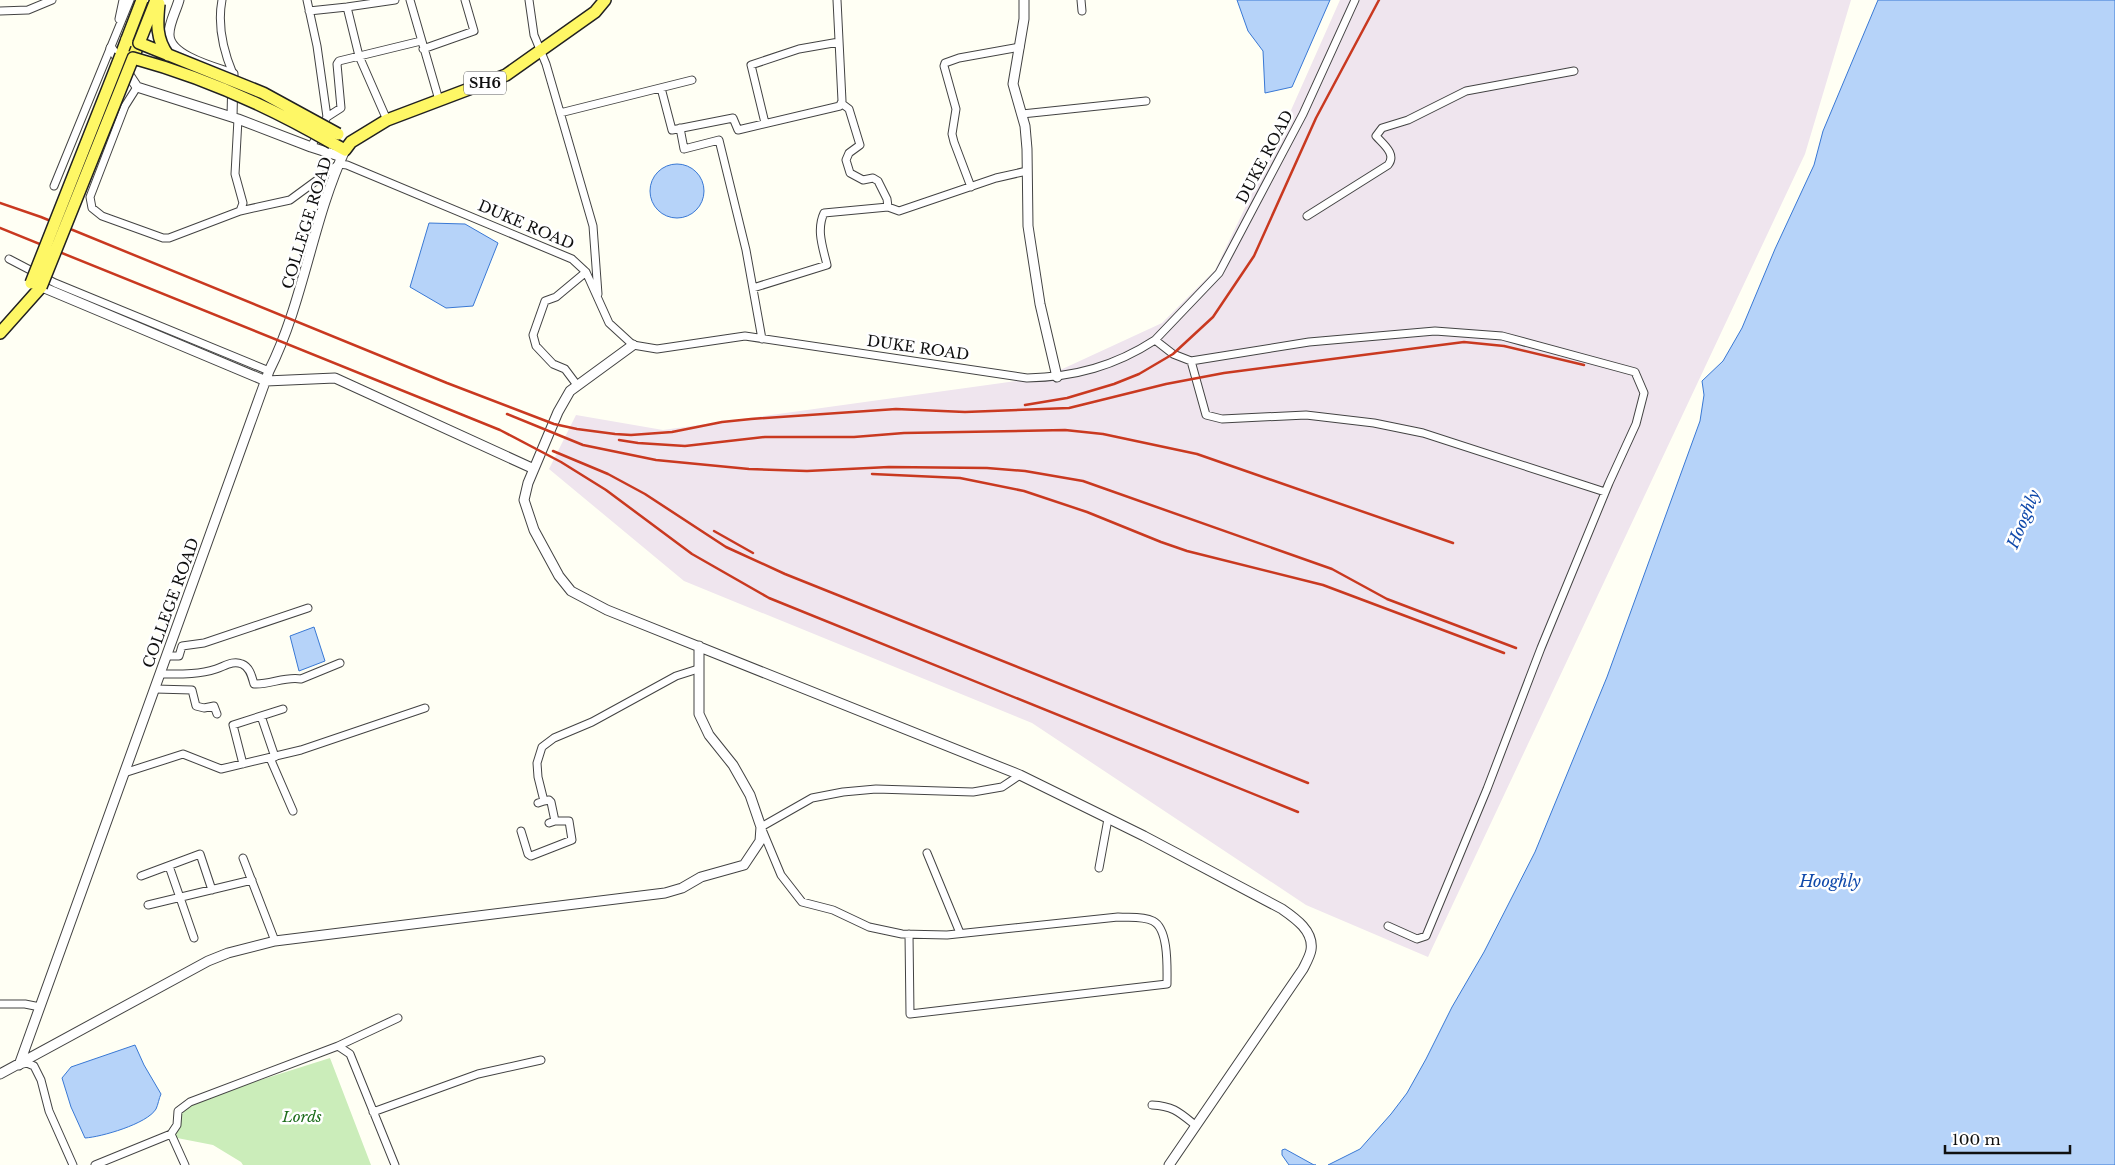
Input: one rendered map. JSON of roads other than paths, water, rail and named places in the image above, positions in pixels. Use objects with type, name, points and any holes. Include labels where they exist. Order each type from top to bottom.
[{"type":"main road","points":[[36,285],[142,0]]},
{"type":"main road","points":[[0,333],[18,312],[36,285],[158,0]]},
{"type":"main road","points":[[158,0],[157,25],[160,42],[168,55]]},
{"type":"main road","name":"SH6","points":[[344,153],[387,120],[506,75],[596,12],[605,0]]},
{"type":"main road","points":[[127,39],[263,93],[335,138],[344,153]]},
{"type":"main road","points":[[121,55],[162,66],[261,104],[335,138]]},
{"type":"street","points":[[0,11],[28,10],[52,0]]},
{"type":"street","points":[[118,31],[123,0]]},
{"type":"street","points":[[54,186],[130,0]]},
{"type":"street","points":[[178,0],[169,32],[172,45],[184,55],[233,74]]},
{"type":"street","points":[[222,0],[219,15],[224,52],[233,74],[235,174],[243,203],[240,212]]},
{"type":"street","points":[[307,0],[317,46],[327,117]]},
{"type":"street","points":[[309,11],[395,0]]},
{"type":"street","points":[[410,0],[439,100]]},
{"type":"street","points":[[423,49],[474,31],[465,0]]},
{"type":"street","points":[[529,0],[534,35],[541,51],[593,226],[599,299]]},
{"type":"street","points":[[661,88],[672,130],[733,118],[738,130],[765,122],[840,106],[837,0]]},
{"type":"street","points":[[1024,0],[1024,19],[1013,84],[1022,114],[1027,149],[1028,226],[1040,304],[1057,377]]},
{"type":"street","points":[[1081,0],[1082,11]]},
{"type":"street","name":"DUKE ROAD","points":[[344,153],[347,165],[572,259],[586,272],[609,323],[632,345],[657,349],[745,336],[1027,378],[1057,377],[1095,370],[1142,349],[1155,340],[1219,273],[1303,114],[1355,0]]},
{"type":"street","points":[[348,7],[359,56],[387,120]]},
{"type":"street","points":[[311,147],[327,117],[341,108],[337,64],[339,61],[421,40]]},
{"type":"street","points":[[765,122],[751,65],[799,49],[839,42]]},
{"type":"street","points":[[971,187],[952,134],[956,109],[944,66],[945,63],[960,58],[1020,47]]},
{"type":"street","points":[[111,48],[137,87],[235,118],[311,147],[344,153]]},
{"type":"street","points":[[1307,216],[1392,161],[1392,155],[1376,136],[1382,128],[1408,120],[1466,91],[1574,71]]},
{"type":"street","points":[[560,113],[692,80]]},
{"type":"street","points":[[137,87],[125,106],[90,197],[92,208],[102,216],[163,238],[169,238],[240,212],[290,200],[344,153]]},
{"type":"street","points":[[1022,114],[1146,101]]},
{"type":"street","points":[[841,103],[849,109],[860,145],[849,153],[846,160],[850,173],[863,180],[873,178],[878,180],[888,199],[888,207]]},
{"type":"street","points":[[680,128],[684,148],[719,140],[746,250],[762,339]]},
{"type":"street","name":"COLLEGE ROAD","points":[[19,1065],[269,371],[284,342],[292,320],[332,177],[344,153]]},
{"type":"street","points":[[753,288],[827,265],[820,235],[820,222],[824,213],[888,207],[899,211],[1010,174],[1027,171]]},
{"type":"street","points":[[9,259],[55,282],[269,371]]},
{"type":"street","points":[[578,385],[565,369],[553,364],[536,346],[533,335],[545,301],[556,296],[586,272]]},
{"type":"street","points":[[36,285],[266,381],[335,378],[535,465]]},
{"type":"street","points":[[1155,340],[1172,354],[1190,360],[1309,342],[1435,332],[1502,336],[1635,372],[1644,393],[1636,424],[1605,492],[1541,648],[1487,789],[1426,936],[1416,939],[1388,926]]},
{"type":"street","points":[[632,345],[570,391],[558,412],[528,483],[524,500],[534,530],[559,576],[571,591],[607,610],[1020,775],[1108,818],[1282,909],[1300,921],[1309,937],[1312,950],[1303,969],[1169,1165]]},
{"type":"street","points":[[1190,360],[1206,415],[1222,419],[1306,415],[1374,423],[1423,433],[1605,492]]},
{"type":"street","points":[[166,656],[179,656],[182,646],[204,642],[308,608]]},
{"type":"street","points":[[698,646],[699,714],[709,735],[734,766],[750,796],[781,875],[802,902],[833,910],[869,927],[909,934],[960,934],[1118,917],[1143,918],[1155,922],[1162,933],[1166,947],[1167,984],[910,1014],[909,934]]},
{"type":"street","points":[[160,674],[202,672],[232,662],[245,665],[250,672],[254,684],[260,684],[294,678],[301,679],[340,663]]},
{"type":"street","points":[[521,831],[528,854],[531,856],[572,840],[570,821],[552,822],[551,802],[549,800],[541,802],[538,763],[542,747],[554,738],[611,712],[676,676],[698,670]]},
{"type":"street","points":[[154,689],[192,690],[196,706],[204,708],[214,706],[218,714]]},
{"type":"street","points":[[124,773],[183,754],[220,770],[301,750],[425,708]]},
{"type":"street","points":[[244,764],[233,725],[283,709]]},
{"type":"street","points":[[261,716],[272,757],[293,811]]},
{"type":"street","points":[[762,827],[812,798],[843,792],[876,789],[973,792],[1002,787],[1020,775]]},
{"type":"street","points":[[1099,868],[1108,818]]},
{"type":"street","points":[[0,1074],[208,961],[228,953],[275,941],[665,893],[682,888],[701,877],[744,864],[760,841],[762,827]]},
{"type":"street","points":[[927,853],[960,934]]},
{"type":"street","points":[[141,876],[200,854],[212,890]]},
{"type":"street","points":[[243,858],[275,941]]},
{"type":"street","points":[[169,866],[194,938]]},
{"type":"street","points":[[148,905],[252,880]]},
{"type":"street","points":[[0,1004],[25,1004],[40,1007]]},
{"type":"street","points":[[95,1165],[171,1134],[177,1125],[178,1111],[190,1102],[338,1046],[398,1018]]},
{"type":"street","points":[[338,1046],[350,1054],[395,1165]]},
{"type":"street","points":[[373,1112],[478,1074],[541,1060]]},
{"type":"street","points":[[19,1065],[27,1063],[34,1066],[49,1110],[73,1165]]},
{"type":"street","points":[[1152,1105],[1166,1106],[1176,1110],[1195,1125]]},
{"type":"street","points":[[171,1134],[185,1165]]},
{"type":"water","points":[[1237,0],[1330,0],[1292,87],[1265,93],[1263,51],[1248,31]]},
{"type":"water","name":"Hooghly","points":[[1878,0],[2115,0],[2115,1165],[1328,1165],[1360,1149],[1407,1093],[1452,1007],[1484,952],[1535,852],[1607,677],[1700,421],[1704,395],[1702,381],[1723,361],[1742,328],[1775,249],[1814,165],[1823,131]]},
{"type":"water","points":[[677,164],[687,166],[696,172],[702,181],[704,191],[702,201],[696,210],[687,216],[677,218],[667,216],[658,210],[652,201],[650,191],[652,181],[658,172],[667,166]]},
{"type":"water","points":[[429,223],[465,224],[498,243],[473,306],[446,308],[410,287]]},
{"type":"water","points":[[314,627],[325,661],[299,671],[290,636]]},
{"type":"water","points":[[135,1045],[161,1094],[156,1109],[151,1115],[134,1125],[85,1138],[71,1107],[62,1078],[71,1067]]},
{"type":"water","points":[[1285,1149],[1314,1165],[1289,1165],[1282,1155],[1282,1150]]},
{"type":"railway","points":[[1025,405],[1067,398],[1114,384],[1139,374],[1173,354],[1213,317],[1254,256],[1316,118],[1379,0]]},
{"type":"railway","points":[[0,203],[41,217],[447,383],[554,424],[615,434],[631,435],[672,432],[722,422],[751,419],[896,409],[965,412],[1069,408],[1166,384],[1224,373],[1464,342],[1504,346],[1584,365]]},
{"type":"railway","points":[[0,228],[500,430],[561,462],[606,490],[692,554],[769,598],[1298,812]]},
{"type":"railway","points":[[507,414],[583,445],[656,460],[749,469],[807,471],[889,467],[987,468],[1025,471],[1083,481],[1332,569],[1387,599],[1516,648]]},
{"type":"railway","points":[[619,440],[685,446],[765,437],[854,437],[904,433],[1065,430],[1103,434],[1197,454],[1453,543]]},
{"type":"railway","points":[[553,451],[608,474],[645,494],[726,547],[785,574],[1308,783]]},
{"type":"railway","points":[[872,474],[960,478],[1024,491],[1087,512],[1187,551],[1323,585],[1504,653]]},
{"type":"railway","points":[[714,531],[753,553]]},
{"type":"park label","name":"Lords","points":[[302,1117]]}]
